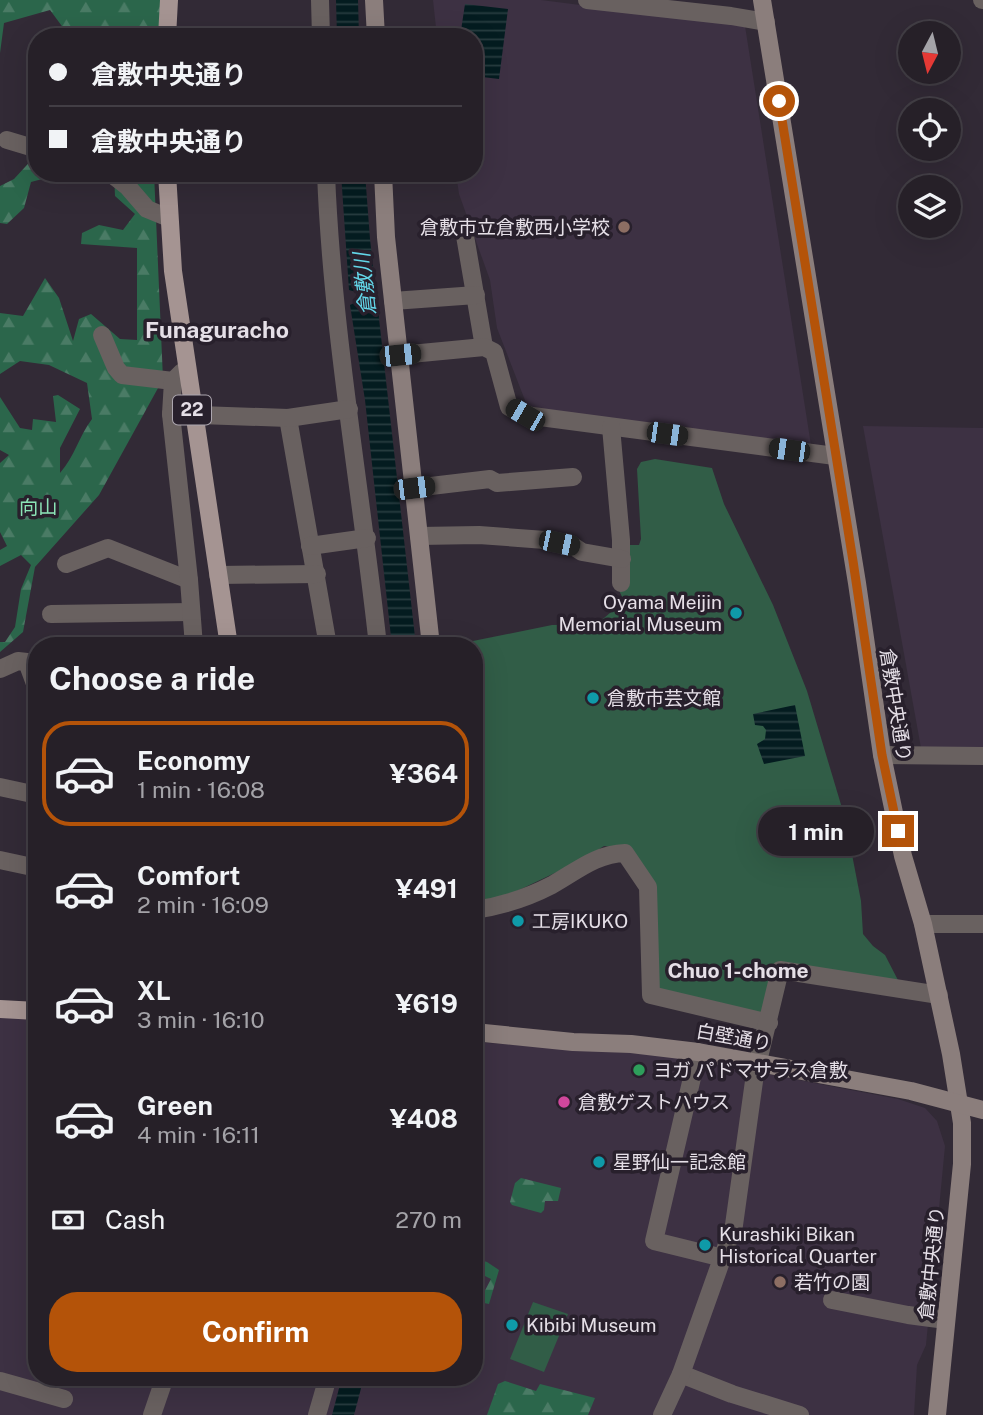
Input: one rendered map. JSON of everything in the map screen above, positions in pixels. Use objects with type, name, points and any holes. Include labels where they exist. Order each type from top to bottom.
[{"type":"main road","points":[[167,28],[169,0]]},
{"type":"main road","name":"22","points":[[167,182],[173,271],[228,637]]},
{"type":"main road","points":[[0,1009],[28,1011]]},
{"type":"street","points":[[320,0],[321,28]]},
{"type":"street","points":[[374,0],[376,28]]},
{"type":"street","points":[[587,0],[766,22]]},
{"type":"street","name":"倉敷中央通り","points":[[762,0],[882,755],[939,995],[962,1123],[962,1164],[937,1415]]},
{"type":"street","points":[[7,140],[28,146]]},
{"type":"street","points":[[122,182],[147,209],[169,218]]},
{"type":"street","points":[[327,182],[332,257],[377,637]]},
{"type":"street","points":[[384,182],[393,301],[430,637]]},
{"type":"street","points":[[464,230],[484,346]]},
{"type":"street","points":[[393,301],[476,295]]},
{"type":"street","points":[[102,335],[116,368],[122,375],[173,381]]},
{"type":"street","points":[[400,355],[484,346],[494,352],[509,407],[525,415],[835,456]]},
{"type":"street","points":[[186,367],[173,381],[171,414],[193,637]]},
{"type":"street","points":[[171,414],[288,418],[349,409]]},
{"type":"street","points":[[288,418],[327,637]]},
{"type":"street","points":[[611,427],[622,559],[621,583]]},
{"type":"street","points":[[414,488],[490,479],[497,483],[573,477]]},
{"type":"street","points":[[419,536],[479,535],[545,540],[573,546],[582,552],[622,559]]},
{"type":"street","points":[[310,546],[367,538]]},
{"type":"street","points":[[66,564],[108,548],[189,580]]},
{"type":"street","points":[[218,575],[317,574]]},
{"type":"street","points":[[51,614],[191,611]]},
{"type":"street","points":[[0,669],[18,661],[27,662],[28,665]]},
{"type":"street","points":[[882,755],[983,756]]},
{"type":"street","points":[[0,787],[28,793]]},
{"type":"street","points":[[483,908],[515,901],[551,885],[607,854],[625,853],[648,887],[651,995],[769,1023]]},
{"type":"street","points":[[0,860],[28,866]]},
{"type":"street","points":[[923,924],[983,924]]},
{"type":"street","points":[[662,1415],[681,1374],[734,1225],[755,1074],[780,970],[939,995]]},
{"type":"street","name":"白壁通り","points":[[483,1033],[698,1052],[911,1091],[983,1110]]},
{"type":"street","points":[[698,1052],[654,1241],[723,1258]]},
{"type":"street","points":[[832,1300],[946,1320]]},
{"type":"street","points":[[681,1374],[732,1394],[800,1415]]},
{"type":"street","points":[[0,1381],[64,1399]]},
{"type":"street","points":[[152,1415],[162,1386]]},
{"type":"street","points":[[317,1415],[325,1386]]},
{"type":"shaded area","name":"倉敷市立倉敷西小学校","points":[[433,0],[541,0],[745,26],[811,445],[528,408],[497,328],[490,280],[459,194],[457,182],[483,182],[483,28],[436,28]]},
{"type":"shaded area","points":[[863,426],[983,428],[983,749],[921,748]]},
{"type":"shaded area","name":"Kurashiki Bikan Historical Quarter","points":[[0,1016],[28,1018],[28,1386],[483,1386],[483,1043],[673,1056],[898,1099],[925,1108],[937,1121],[945,1146],[926,1345],[917,1365],[914,1415],[0,1415]]},
{"type":"green space","points":[[0,0],[162,0],[160,28],[63,28],[50,10],[4,23],[0,53]]},
{"type":"green space","points":[[28,164],[28,182],[31,182],[24,208],[7,224],[0,223],[0,186],[14,179]]},
{"type":"green space","name":"向山","points":[[114,182],[154,182],[163,379],[99,495],[35,567],[23,632],[0,652],[0,642],[5,642],[15,627],[21,589],[31,565],[21,555],[0,566],[0,550],[7,546],[0,532],[0,463],[9,455],[0,450],[0,397],[20,428],[32,430],[33,419],[56,422],[53,396],[58,395],[80,409],[60,448],[60,473],[92,419],[87,383],[49,365],[20,361],[0,374],[0,313],[23,316],[45,278],[59,298],[73,341],[79,319],[91,314],[120,339],[137,340],[137,248],[81,244],[82,233],[99,225],[123,230],[135,214],[115,196]]},
{"type":"green space","points":[[655,459],[712,468],[724,504],[773,605],[807,691],[845,818],[861,901],[863,934],[885,955],[900,984],[788,966],[764,1016],[655,991],[653,884],[628,849],[604,846],[580,861],[498,900],[483,903],[483,639],[552,625],[597,624],[624,601],[616,584],[629,545],[639,545],[641,539],[637,469],[641,462]]},
{"type":"green space","points":[[521,1178],[561,1188],[558,1201],[545,1201],[541,1213],[512,1205],[510,1202],[515,1183]]},
{"type":"green space","points":[[483,1261],[499,1270],[489,1304],[483,1303],[483,1294],[491,1279],[483,1275]]},
{"type":"green space","points":[[533,1302],[568,1314],[544,1372],[510,1359]]},
{"type":"green space","points":[[505,1381],[536,1391],[540,1384],[595,1398],[588,1415],[487,1415],[498,1384]]},
{"type":"water","points":[[336,0],[358,0],[359,28],[337,28]]},
{"type":"water","points":[[465,4],[508,9],[499,79],[483,77],[483,28],[461,28]]},
{"type":"water","name":"倉敷川","points":[[342,182],[366,182],[415,637],[391,637],[365,400],[350,305],[358,301],[356,292],[349,290]]},
{"type":"water","points":[[795,705],[805,756],[764,764],[757,744],[765,739],[766,730],[763,726],[755,725],[753,714]]},
{"type":"water","points":[[340,1386],[362,1386],[354,1415],[332,1415]]},
{"type":"place","name":"倉敷市立倉敷西小学校","points":[[624,227]]},
{"type":"place","name":"Oyama Meijin Memorial Museum","points":[[736,613]]},
{"type":"place","name":"倉敷市芸文館","points":[[593,698]]},
{"type":"place","name":"工房IKUKO","points":[[518,921]]},
{"type":"place","name":"ヨガ パドマサラス倉敷","points":[[639,1070]]},
{"type":"place","name":"倉敷ゲストハウス","points":[[564,1102]]},
{"type":"place","name":"星野仙一記念館","points":[[599,1162]]},
{"type":"place","name":"Kurashiki Bikan Historical Quarter","points":[[705,1245]]},
{"type":"place","name":"若竹の園","points":[[780,1282]]},
{"type":"place","name":"Kibibi Museum","points":[[512,1325]]},
{"type":"district","name":"Funaguracho","points":[[217,330]]},
{"type":"district","name":"Chuo 1-chome","points":[[738,971]]},
{"type":"route","points":[[779,101],[873,701],[898,831]]}]
